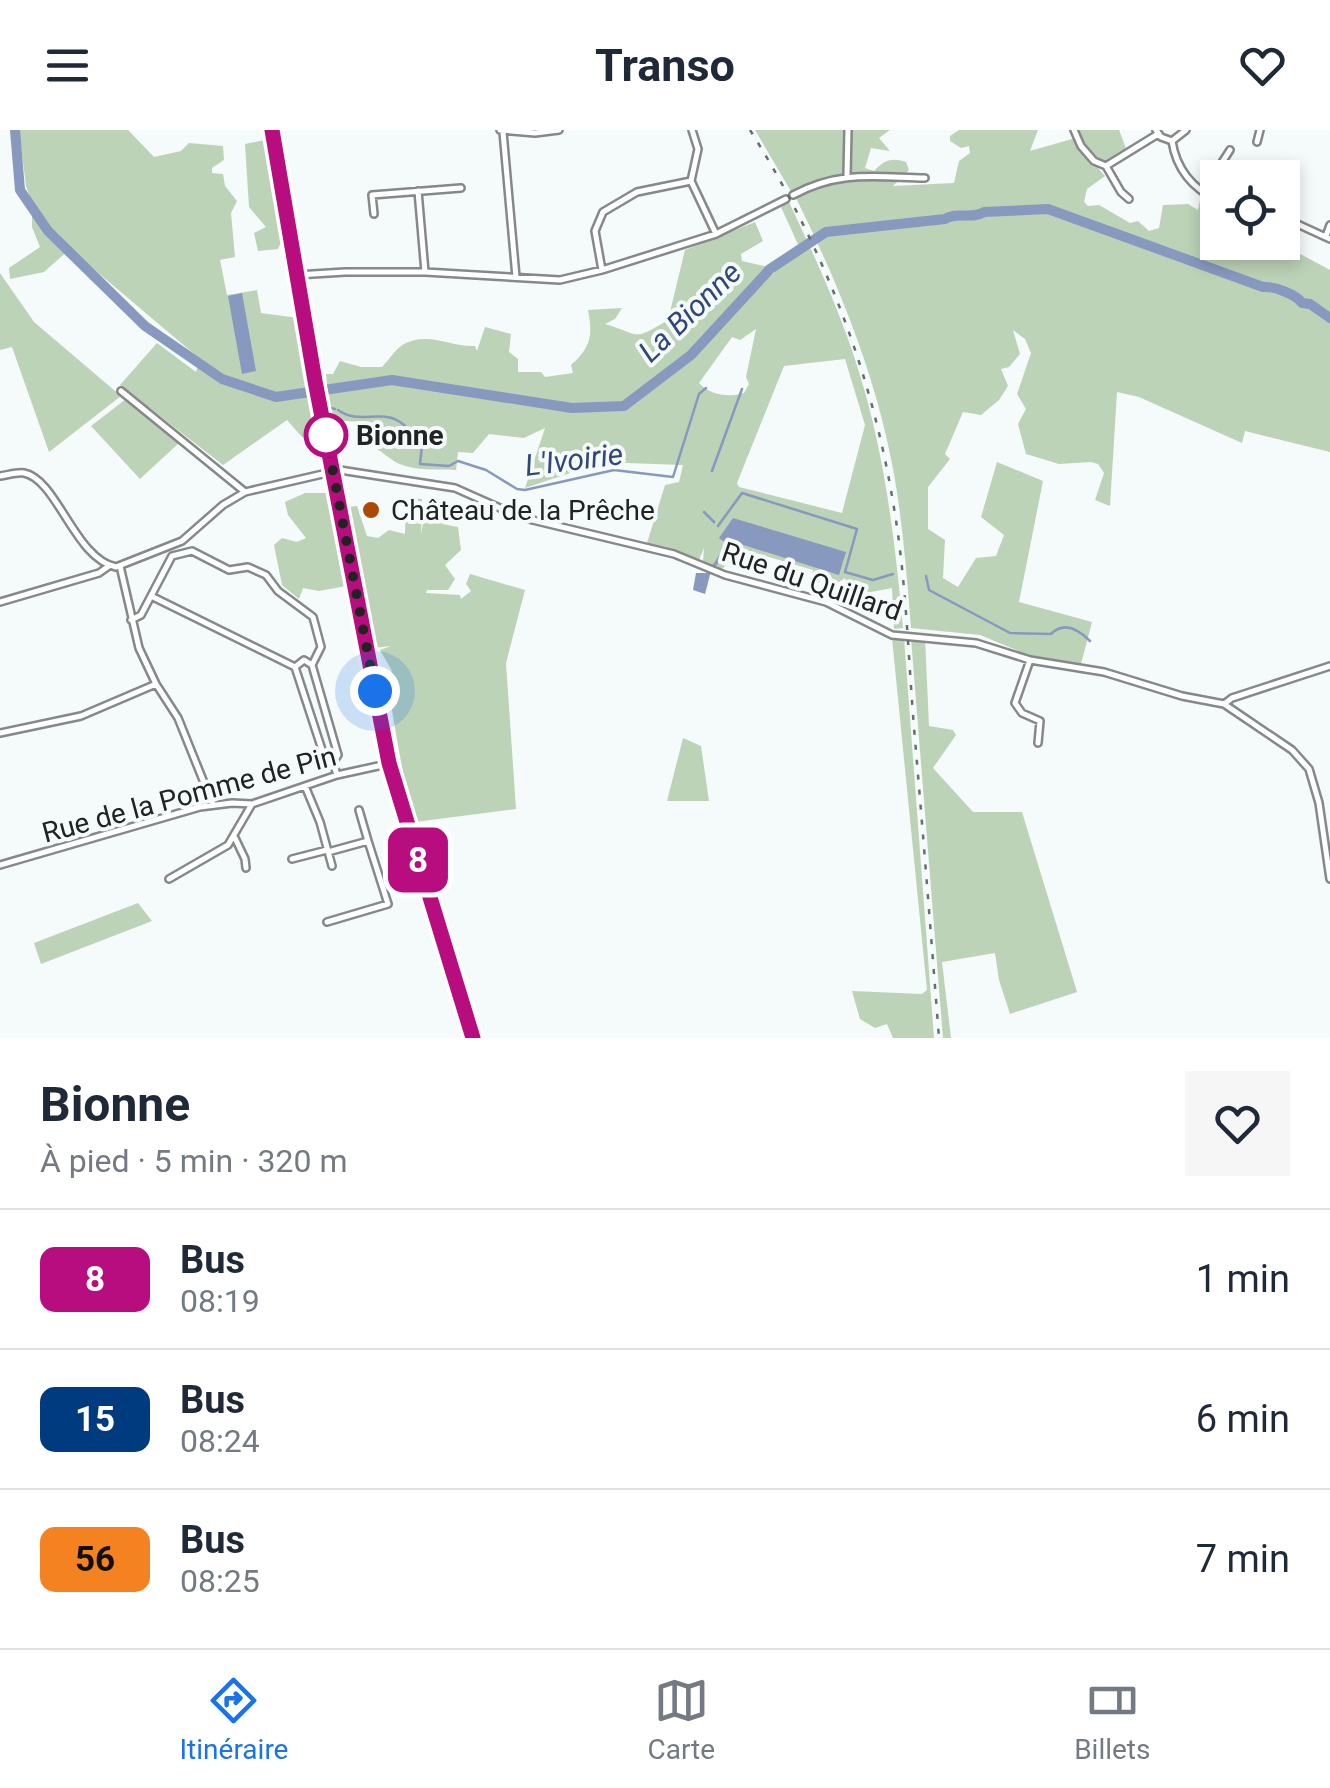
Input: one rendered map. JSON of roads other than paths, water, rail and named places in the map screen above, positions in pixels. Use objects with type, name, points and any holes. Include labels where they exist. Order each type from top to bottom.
[{"type":"main road","points":[[272,130],[315,381],[389,763],[473,1038]]},
{"type":"street","points":[[516,278],[502,131],[559,130]]},
{"type":"street","points":[[692,130],[698,150],[691,181],[716,234]]},
{"type":"street","points":[[847,176],[848,130]]},
{"type":"street","points":[[1074,130],[1090,156],[1106,166],[1129,198]]},
{"type":"street","points":[[1172,141],[1186,130]]},
{"type":"street","points":[[1257,142],[1260,130]]},
{"type":"street","points":[[1106,166],[1157,132],[1172,141],[1182,171],[1200,189]]},
{"type":"street","points":[[1224,160],[1230,150]]},
{"type":"street","points":[[793,195],[847,176],[925,178]]},
{"type":"street","points":[[602,270],[595,232],[604,212],[638,192],[691,181]]},
{"type":"street","points":[[374,214],[372,195],[461,188]]},
{"type":"street","points":[[418,191],[425,272]]},
{"type":"street","points":[[297,276],[425,272],[560,280],[716,234],[786,199]]},
{"type":"street","points":[[1300,225],[1328,238],[1330,225]]},
{"type":"street","points":[[0,602],[99,573],[109,566],[120,566],[182,541],[245,492],[121,392]]},
{"type":"street","name":"Rue du Quillard","points":[[245,492],[340,470],[455,488],[520,517],[644,546],[826,602],[892,635],[976,643],[1030,660],[1104,672],[1182,696],[1224,704]]},
{"type":"street","points":[[0,476],[20,473],[37,480],[92,554],[109,566]]},
{"type":"street","points":[[131,620],[141,615],[172,556],[189,550],[229,570],[248,568],[266,575],[278,591],[313,618],[321,647],[312,665]]},
{"type":"street","points":[[120,566],[131,620],[156,684],[178,718],[213,805]]},
{"type":"street","points":[[152,596],[296,667],[326,762],[333,762]]},
{"type":"street","points":[[296,667],[304,660],[312,665],[338,755],[333,762]]},
{"type":"street","points":[[1030,660],[1016,703],[1022,713],[1040,721],[1038,743]]},
{"type":"street","points":[[1330,666],[1224,704],[1292,750],[1309,769],[1319,803],[1330,879]]},
{"type":"street","points":[[0,733],[81,716],[156,684]]},
{"type":"street","points":[[333,762],[337,774]]},
{"type":"street","name":"Rue de la Pomme de Pin","points":[[0,864],[213,805],[252,804],[337,774],[389,763]]},
{"type":"street","points":[[304,786],[320,822],[332,866]]},
{"type":"street","points":[[169,879],[212,856],[235,838],[252,804]]},
{"type":"street","points":[[327,922],[388,904],[360,810]]},
{"type":"street","points":[[235,838],[246,868]]},
{"type":"street","points":[[292,860],[368,841]]},
{"type":"water","points":[[242,293],[256,371],[242,374],[228,296]]},
{"type":"water","points":[[733,518],[846,552],[839,575],[737,543],[711,571],[705,594],[693,590],[696,573],[707,573],[727,544],[719,538]]},
{"type":"waterway","name":"La Bionne","points":[[15,130],[20,190],[48,231],[145,326],[222,379],[276,397],[392,380],[572,408],[624,406],[691,355],[770,269],[826,232],[984,212],[1048,209],[1263,287],[1284,291],[1330,318]]},
{"type":"waterway","name":"L'Ivoirie","points":[[338,410],[353,416],[393,418],[400,422],[422,445],[420,464],[449,466],[458,461],[525,490],[614,470],[673,477],[699,394],[706,388]]},
{"type":"waterway","points":[[712,471],[742,389]]},
{"type":"waterway","name":"L'Ivoirie","points":[[308,394],[313,410]]},
{"type":"waterway","name":"L'Ivoirie","points":[[327,407],[335,409]]},
{"type":"waterway","name":"L'Ivoirie","points":[[718,526],[742,493],[857,529],[845,572],[873,580],[893,574]]},
{"type":"waterway","name":"L'Ivoirie","points":[[704,512],[714,522]]},
{"type":"waterway","name":"L'Ivoirie","points":[[926,576],[929,590],[1010,633],[1051,634],[1066,628],[1090,641]]},
{"type":"railway","points":[[750,130],[800,218],[840,309],[872,404],[883,453],[904,586],[939,1038]]},
{"type":"place","name":"Bionne","points":[[326,435]]},
{"type":"place","name":"Château de la Prêche","points":[[371,510]]}]
